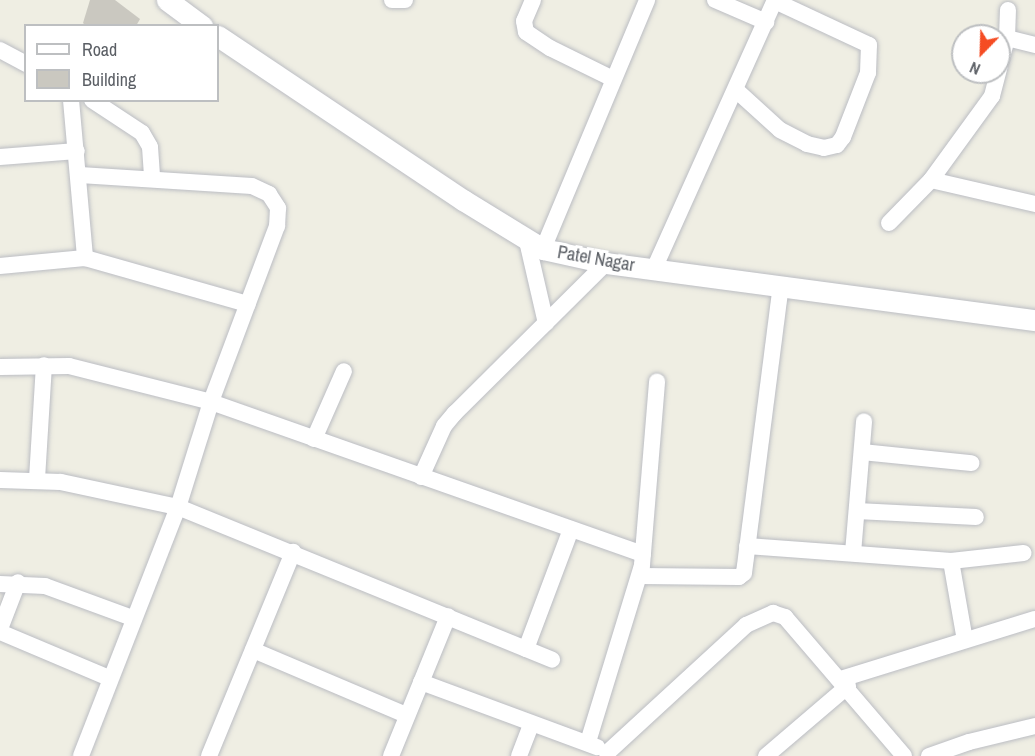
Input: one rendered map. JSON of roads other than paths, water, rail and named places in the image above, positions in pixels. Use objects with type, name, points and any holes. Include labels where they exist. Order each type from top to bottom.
[{"type":"street","points":[[166,0],[199,24]]},
{"type":"street","points":[[392,0],[405,0]]},
{"type":"street","points":[[533,0],[524,21],[526,32],[550,48],[613,79]]},
{"type":"street","points":[[546,323],[535,245],[613,79],[647,0]]},
{"type":"street","points":[[715,0],[766,22]]},
{"type":"street","points":[[654,269],[775,1],[869,45],[868,73],[843,137],[837,145],[824,148],[807,144],[780,130],[736,90]]},
{"type":"street","points":[[1008,10],[1008,24]]},
{"type":"street","name":"Patel Nagar","points":[[219,37],[535,245],[606,263],[1035,320]]},
{"type":"street","points":[[1011,39],[1035,45]]},
{"type":"street","points":[[0,50],[24,63]]},
{"type":"street","points":[[889,223],[931,180],[992,96],[995,84]]},
{"type":"street","points":[[70,102],[80,175],[85,258]]},
{"type":"street","points":[[95,102],[142,133],[150,147],[152,178]]},
{"type":"street","points":[[0,157],[77,151]]},
{"type":"street","points":[[80,175],[252,186],[270,194],[278,208],[278,226],[211,402],[178,507],[132,618],[81,756]]},
{"type":"street","points":[[931,180],[1035,204]]},
{"type":"street","points":[[0,266],[85,258],[248,304]]},
{"type":"street","points":[[421,477],[444,426],[606,263]]},
{"type":"street","points":[[640,576],[739,577],[746,567],[782,286]]},
{"type":"street","points":[[37,479],[44,365]]},
{"type":"street","points":[[0,367],[44,365],[114,375],[211,402],[643,554]]},
{"type":"street","points":[[314,439],[344,371]]},
{"type":"street","points":[[588,742],[640,576],[657,382]]},
{"type":"street","points":[[853,553],[864,421]]},
{"type":"street","points":[[862,453],[971,463]]},
{"type":"street","points":[[0,480],[37,479],[178,507],[293,552],[552,660]]},
{"type":"street","points":[[857,511],[976,517]]},
{"type":"street","points":[[526,649],[571,529]]},
{"type":"street","points":[[747,546],[951,561],[1024,553]]},
{"type":"street","points":[[209,756],[293,552]]},
{"type":"street","points":[[951,561],[965,640]]},
{"type":"street","points":[[0,584],[18,582],[45,586],[132,618]]},
{"type":"street","points":[[18,582],[0,630],[110,678]]},
{"type":"street","points":[[421,682],[531,724],[588,742],[608,755],[759,617],[773,613],[785,617],[844,682],[903,756]]},
{"type":"street","points":[[391,756],[448,616]]},
{"type":"street","points":[[766,756],[844,682],[965,640],[1035,619]]},
{"type":"street","points":[[253,650],[406,715]]},
{"type":"street","points":[[519,756],[531,724]]},
{"type":"street","points":[[929,756],[969,742],[1035,726]]}]
